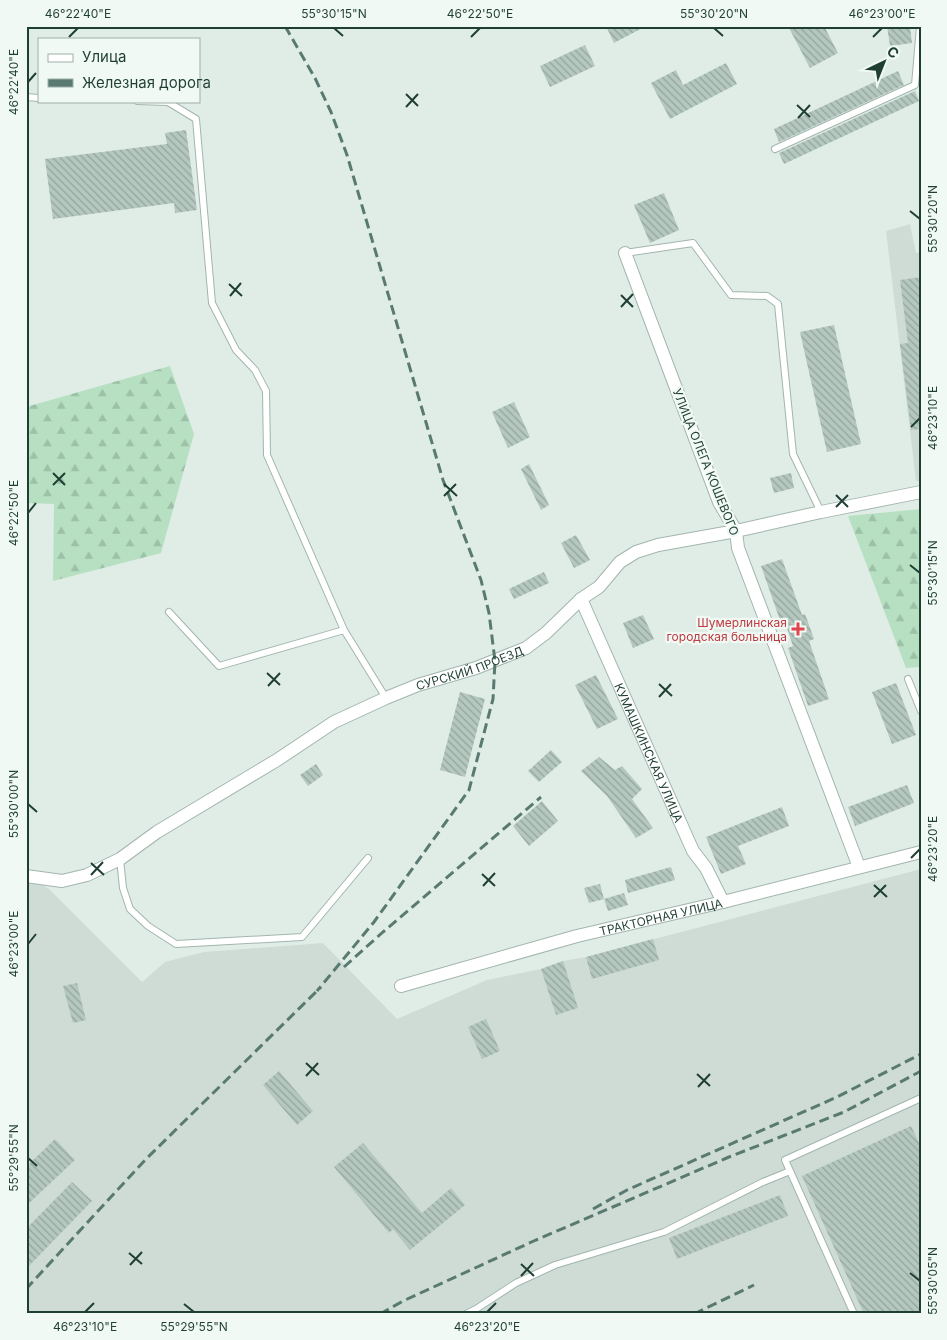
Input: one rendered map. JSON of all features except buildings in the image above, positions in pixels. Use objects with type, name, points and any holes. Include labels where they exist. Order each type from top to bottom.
[{"type":"street","name":"УЛИЦА ОЛЕГА КОШЕВОГО","points":[[625,253],[719,502],[736,531],[738,548],[859,867]]},
{"type":"street","name":"СУРСКИЙ ПРОЕЗД","points":[[26,876],[62,881],[87,875],[120,859],[157,832],[277,760],[334,722],[418,685],[476,668],[526,648],[546,633],[581,600],[599,587],[620,562],[636,552],[658,545],[736,531],[921,492]]},
{"type":"street","name":"КУМАШКИНСКАЯ УЛИЦА","points":[[581,600],[693,852],[706,868],[723,902]]},
{"type":"street","name":"ТРАКТОРНАЯ УЛИЦА","points":[[401,986],[577,936],[723,902],[921,852]]},
{"type":"lane","points":[[775,149],[915,85],[920,26]]},
{"type":"lane","points":[[168,102],[196,119],[212,303],[236,350],[255,370],[266,391],[267,455],[344,630],[386,698]]},
{"type":"lane","points":[[625,253],[694,242],[730,295],[767,296],[778,304],[793,454],[821,512]]},
{"type":"lane","points":[[169,612],[219,666],[344,630]]},
{"type":"lane","points":[[908,679],[921,711]]},
{"type":"lane","points":[[120,859],[123,888],[130,909],[148,926],[176,944],[302,936],[368,858]]},
{"type":"lane","points":[[854,1314],[785,1160],[921,1098]]},
{"type":"lane","points":[[466,1314],[516,1283],[556,1265],[664,1232],[763,1182],[790,1171]]},
{"type":"shaded area","points":[[910,224],[916,253],[921,252],[921,481],[916,481],[886,231]]},
{"type":"shaded area","points":[[921,869],[921,1314],[26,1314],[26,881],[39,883],[49,889],[142,982],[165,962],[204,952],[323,943],[397,1019],[487,980],[541,969],[563,961],[586,957]]},
{"type":"green space","points":[[170,366],[194,434],[161,553],[53,581],[54,504],[26,503],[26,407]]},
{"type":"green space","points":[[921,509],[921,667],[906,668],[848,516]]},
{"type":"railway","points":[[285,26],[315,78],[331,112],[347,155],[443,480],[481,580],[489,613],[495,661],[493,699],[469,790],[374,922],[317,991]]},
{"type":"railway","points":[[344,967],[541,797]]},
{"type":"railway","points":[[26,1289],[146,1159],[321,987]]},
{"type":"railway","points":[[593,1209],[627,1190],[837,1097],[921,1054]]},
{"type":"railway","points":[[380,1314],[403,1301],[536,1240],[729,1157],[844,1112],[921,1071]]},
{"type":"railway","points":[[694,1314],[754,1285]]},
{"type":"place","name":"Шумерлинская городская больница","points":[[798,629]]}]
